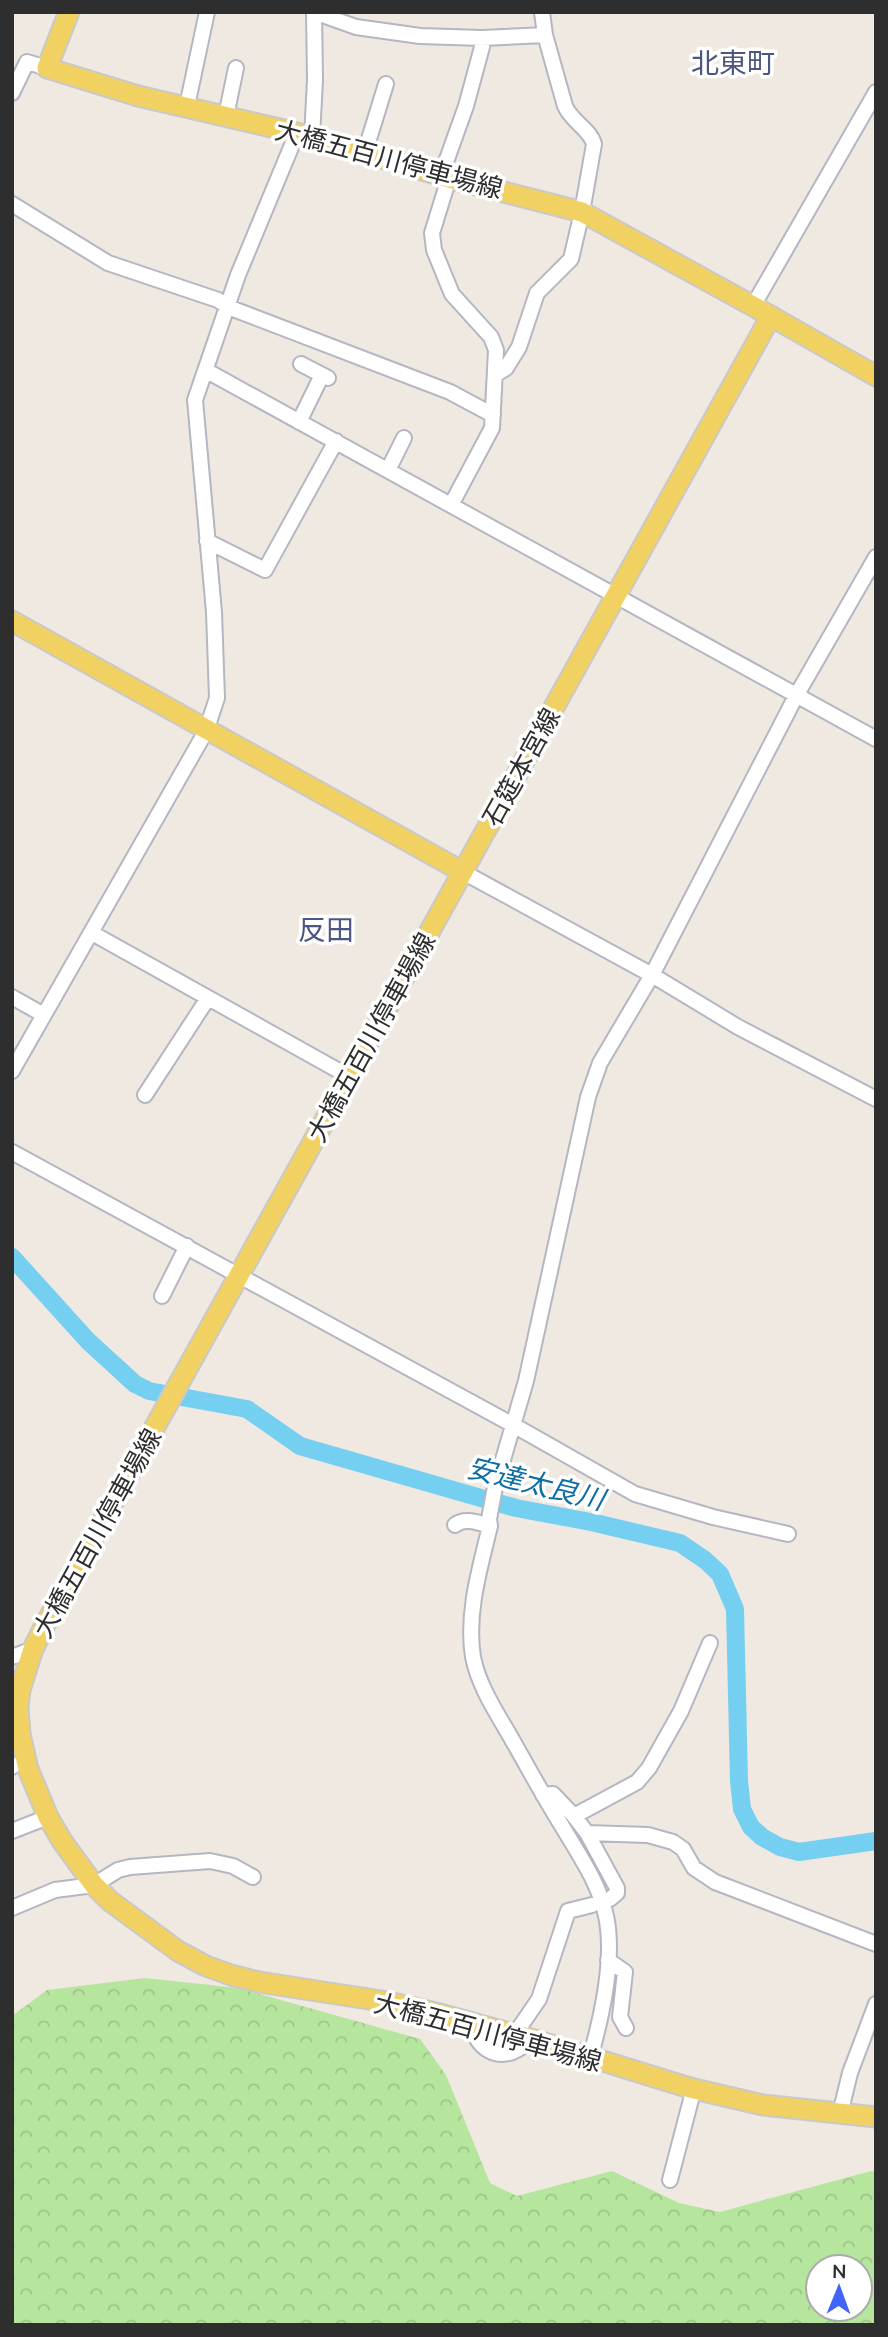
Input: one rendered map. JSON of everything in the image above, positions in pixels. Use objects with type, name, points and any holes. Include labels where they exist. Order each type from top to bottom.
[{"type":"main road","points":[[47,68],[69,12]]},
{"type":"main road","name":"大橋五百川停車場線","points":[[47,68],[138,96],[304,135],[445,177],[582,212],[771,316]]},
{"type":"main road","points":[[771,316],[876,376]]},
{"type":"main road","name":"石筵本宮線","points":[[463,872],[771,316]]},
{"type":"main road","points":[[12,621],[463,872]]},
{"type":"main road","name":"大橋五百川停車場線","points":[[463,872],[33,1649],[20,1690],[17,1766],[62,1841],[94,1885],[110,1901],[178,1951],[206,1966],[231,1975],[283,1986],[388,2003],[471,2022],[694,2088],[763,2105],[876,2118]]},
{"type":"street","points":[[187,106],[207,12]]},
{"type":"street","points":[[12,1071],[206,731],[217,698],[214,612],[195,400],[238,275],[304,135],[315,80],[314,12],[356,27],[420,36],[482,38],[545,35]]},
{"type":"street","points":[[495,375],[506,368],[519,347],[537,293],[571,259],[594,144],[592,137],[569,116],[545,35],[542,12]]},
{"type":"street","points":[[451,505],[492,428],[496,350],[491,337],[452,294],[434,250],[432,233],[482,47],[482,38]]},
{"type":"street","points":[[12,93],[27,62],[47,68]]},
{"type":"street","points":[[226,116],[236,68]]},
{"type":"street","points":[[365,152],[386,84]]},
{"type":"street","points":[[753,306],[876,92]]},
{"type":"street","points":[[12,204],[108,263],[218,300],[228,307],[438,387],[493,415]]},
{"type":"street","points":[[299,422],[326,377],[301,364]]},
{"type":"street","points":[[206,371],[876,739]]},
{"type":"street","points":[[388,470],[404,438]]},
{"type":"street","points":[[207,541],[265,570],[336,442]]},
{"type":"street","points":[[590,2057],[597,2032],[608,1960],[607,1918],[595,1882],[487,1695],[473,1658],[472,1607],[495,1487],[514,1426],[589,1097],[600,1063],[652,975],[796,696],[876,556]]},
{"type":"street","points":[[463,872],[652,975],[738,1027],[876,1100]]},
{"type":"street","points":[[92,933],[348,1076]]},
{"type":"street","points":[[12,997],[44,1015]]},
{"type":"street","points":[[145,1095],[208,998]]},
{"type":"street","points":[[12,1152],[635,1494],[713,1517],[788,1534]]},
{"type":"street","points":[[162,1296],[187,1247]]},
{"type":"street","points":[[455,1525],[459,1522],[490,1522]]},
{"type":"street","points":[[575,1816],[637,1782],[649,1768],[681,1711],[710,1643]]},
{"type":"street","points":[[12,1657],[33,1649]]},
{"type":"street","points":[[543,1796],[553,1794],[575,1816],[587,1833],[617,1888],[617,1892],[610,1899]]},
{"type":"street","points":[[12,1831],[48,1817]]},
{"type":"street","points":[[587,1833],[648,1835],[673,1842],[683,1849],[694,1868],[715,1882],[876,1944]]},
{"type":"street","points":[[12,1908],[55,1890],[94,1885],[118,1870],[201,1862],[233,1866],[253,1877]]},
{"type":"street","points":[[522,2036],[539,1999],[568,1911],[592,1905]]},
{"type":"street","points":[[608,1960],[625,1972],[620,2017],[625,2028]]},
{"type":"street","points":[[840,2114],[850,2073],[876,2004]]},
{"type":"street","points":[[670,2180],[694,2088]]},
{"type":"green space","points":[[145,1978],[238,1988],[420,2039],[446,2075],[490,2183],[517,2196],[612,2171],[679,2203],[720,2212],[871,2171],[876,2172],[876,2325],[12,2325],[12,2016],[47,1990]]},
{"type":"waterway","name":"安達太良川","points":[[12,1257],[88,1341],[135,1384],[149,1391],[247,1409],[300,1446],[516,1508],[680,1543],[720,1574],[735,1609],[739,1781],[742,1809],[751,1827],[780,1847],[799,1852],[876,1841]]},
{"type":"district","name":"北東町","points":[[733,62]]},
{"type":"district","name":"反田","points":[[326,929]]}]
